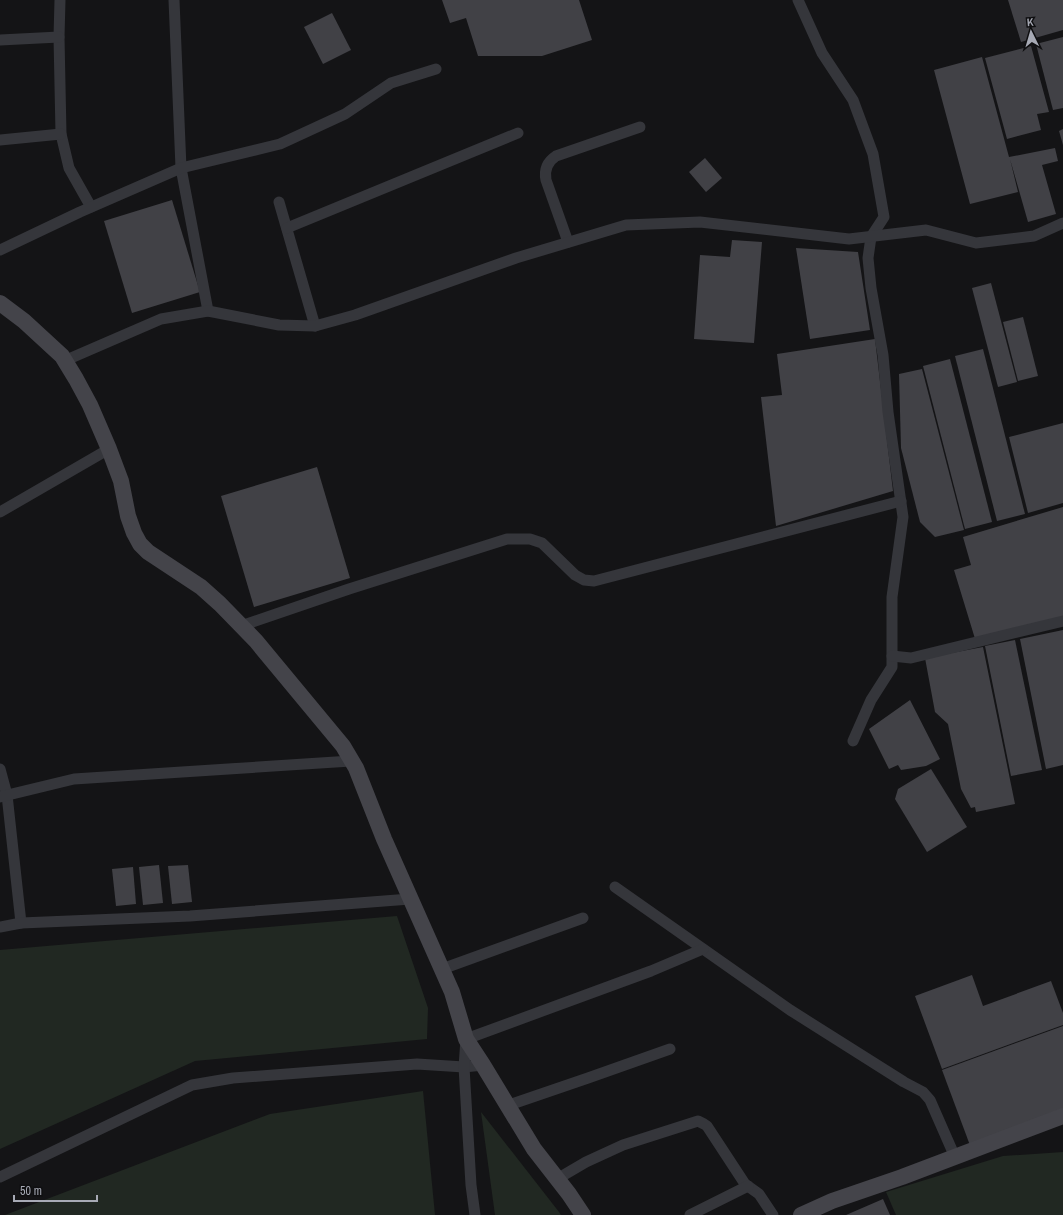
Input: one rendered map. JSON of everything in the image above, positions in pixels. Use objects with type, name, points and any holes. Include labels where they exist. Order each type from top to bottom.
[{"type":"street","points":[[60,0],[59,37],[61,134],[69,168],[91,207]]},
{"type":"street","points":[[174,0],[182,168],[208,311]]},
{"type":"street","points":[[798,0],[822,53],[853,100],[873,154],[884,217],[871,237],[868,258],[871,288],[883,354],[888,412],[903,517],[892,597],[892,668],[871,700],[853,741]]},
{"type":"street","points":[[0,40],[59,37]]},
{"type":"street","points":[[0,250],[91,207],[182,168],[280,144],[345,114],[391,83],[436,69]]},
{"type":"street","points":[[568,242],[546,180],[545,170],[549,162],[556,156],[640,127]]},
{"type":"street","points":[[287,228],[518,133]]},
{"type":"street","points":[[0,140],[61,134]]},
{"type":"street","points":[[279,202],[315,326]]},
{"type":"street","points":[[64,360],[161,319],[208,311],[279,325],[315,326],[355,315],[509,260],[626,225],[700,222],[849,239],[926,230],[976,243],[1034,236],[1063,223]]},
{"type":"street","points":[[0,303],[24,321],[62,356],[90,405],[109,449],[121,481],[128,516],[140,544],[148,552],[201,587],[220,604],[256,641],[343,746],[356,768],[384,840],[452,992],[466,1039],[483,1065],[506,1106],[534,1149],[583,1215]]},
{"type":"street","points":[[0,512],[109,449]]},
{"type":"street","points":[[242,626],[349,589],[507,539],[530,539],[542,543],[575,575],[584,580],[594,581],[901,500]]},
{"type":"street","points":[[892,656],[910,658],[1063,621]]},
{"type":"street","points":[[4,796],[74,779],[351,761]]},
{"type":"street","points":[[0,768],[21,923]]},
{"type":"street","points":[[615,887],[790,1010],[904,1082],[923,1092],[930,1100],[955,1157]]},
{"type":"street","points":[[0,927],[21,923],[190,916],[410,898]]},
{"type":"street","points":[[442,969],[583,918]]},
{"type":"street","points":[[466,1039],[651,971],[703,949]]},
{"type":"street","points":[[466,1039],[464,1067],[471,1185],[475,1215]]},
{"type":"street","points":[[506,1106],[670,1049]]},
{"type":"street","points":[[0,1177],[192,1085],[233,1078],[417,1064],[464,1067],[483,1065]]},
{"type":"street","points":[[802,1215],[832,1201],[1063,1116]]},
{"type":"street","points":[[557,1179],[623,1145],[698,1121],[707,1126],[745,1184],[759,1194],[773,1215]]},
{"type":"street","points":[[690,1215],[748,1186]]},
{"type":"shaded area","points":[[397,916],[428,1008],[427,1039],[195,1061],[0,1149],[0,950]]},
{"type":"shaded area","points":[[423,1091],[435,1215],[5,1215],[270,1114]]},
{"type":"shaded area","points":[[481,1112],[559,1212],[561,1215],[495,1215]]},
{"type":"shaded area","points":[[1063,1152],[1063,1215],[896,1215],[886,1192],[1003,1156]]},
{"type":"building","points":[[442,0],[579,0],[592,40],[542,56],[478,56],[466,18],[450,23]]},
{"type":"building","points":[[1008,0],[1063,0],[1063,30],[1021,42]]},
{"type":"building","points":[[332,13],[351,50],[323,64],[304,27]]},
{"type":"building","points":[[1063,37],[1063,108],[1053,110],[1036,44]]},
{"type":"building","points":[[1031,46],[1049,112],[1037,114],[1041,130],[1007,139],[985,58]]},
{"type":"building","points":[[982,57],[1009,157],[1055,148],[1058,161],[1042,165],[1056,214],[1028,222],[1010,159],[1018,192],[970,204],[934,70]]},
{"type":"building","points":[[1063,129],[1063,145],[1059,131]]},
{"type":"building","points":[[705,158],[722,178],[706,192],[689,172]]},
{"type":"building","points":[[172,200],[200,292],[132,313],[104,221]]},
{"type":"building","points":[[732,240],[762,242],[754,343],[694,339],[700,255],[730,257]]},
{"type":"building","points":[[796,248],[858,252],[870,330],[810,339]]},
{"type":"building","points":[[991,283],[1017,382],[998,387],[972,288]]},
{"type":"building","points":[[1023,317],[1038,376],[1018,381],[1003,322]]},
{"type":"building","points":[[875,339],[893,491],[776,526],[761,397],[782,395],[777,354]]},
{"type":"building","points":[[983,349],[1025,514],[997,521],[955,356]]},
{"type":"building","points":[[950,359],[992,522],[965,529],[923,366]]},
{"type":"building","points":[[922,369],[964,530],[935,537],[920,522],[901,448],[899,374]]},
{"type":"building","points":[[1063,423],[1063,503],[1028,513],[1009,437]]},
{"type":"building","points":[[317,467],[350,578],[254,607],[221,496]]},
{"type":"building","points":[[1063,507],[1063,620],[976,642],[954,570],[971,565],[963,537]]},
{"type":"building","points":[[1063,630],[1063,765],[1046,769],[1020,639]]},
{"type":"building","points":[[1015,640],[1042,770],[1011,776],[985,646]]},
{"type":"building","points":[[983,647],[1015,804],[976,812],[975,807],[971,808],[961,789],[948,724],[935,712],[925,658]]},
{"type":"building","points":[[910,700],[940,759],[926,766],[901,770],[898,765],[889,769],[869,729]]},
{"type":"building","points":[[931,769],[967,827],[927,852],[895,799],[898,789]]},
{"type":"building","points":[[159,865],[163,903],[143,905],[139,867]]},
{"type":"building","points":[[188,865],[192,902],[172,904],[168,866]]},
{"type":"building","points":[[133,867],[136,904],[116,906],[112,869]]},
{"type":"building","points":[[972,975],[983,1006],[1051,981],[1063,1013],[1063,1025],[942,1069],[915,996]]},
{"type":"building","points":[[1063,1026],[1063,1114],[971,1148],[942,1070]]},
{"type":"building","points":[[883,1199],[890,1215],[846,1215]]}]
